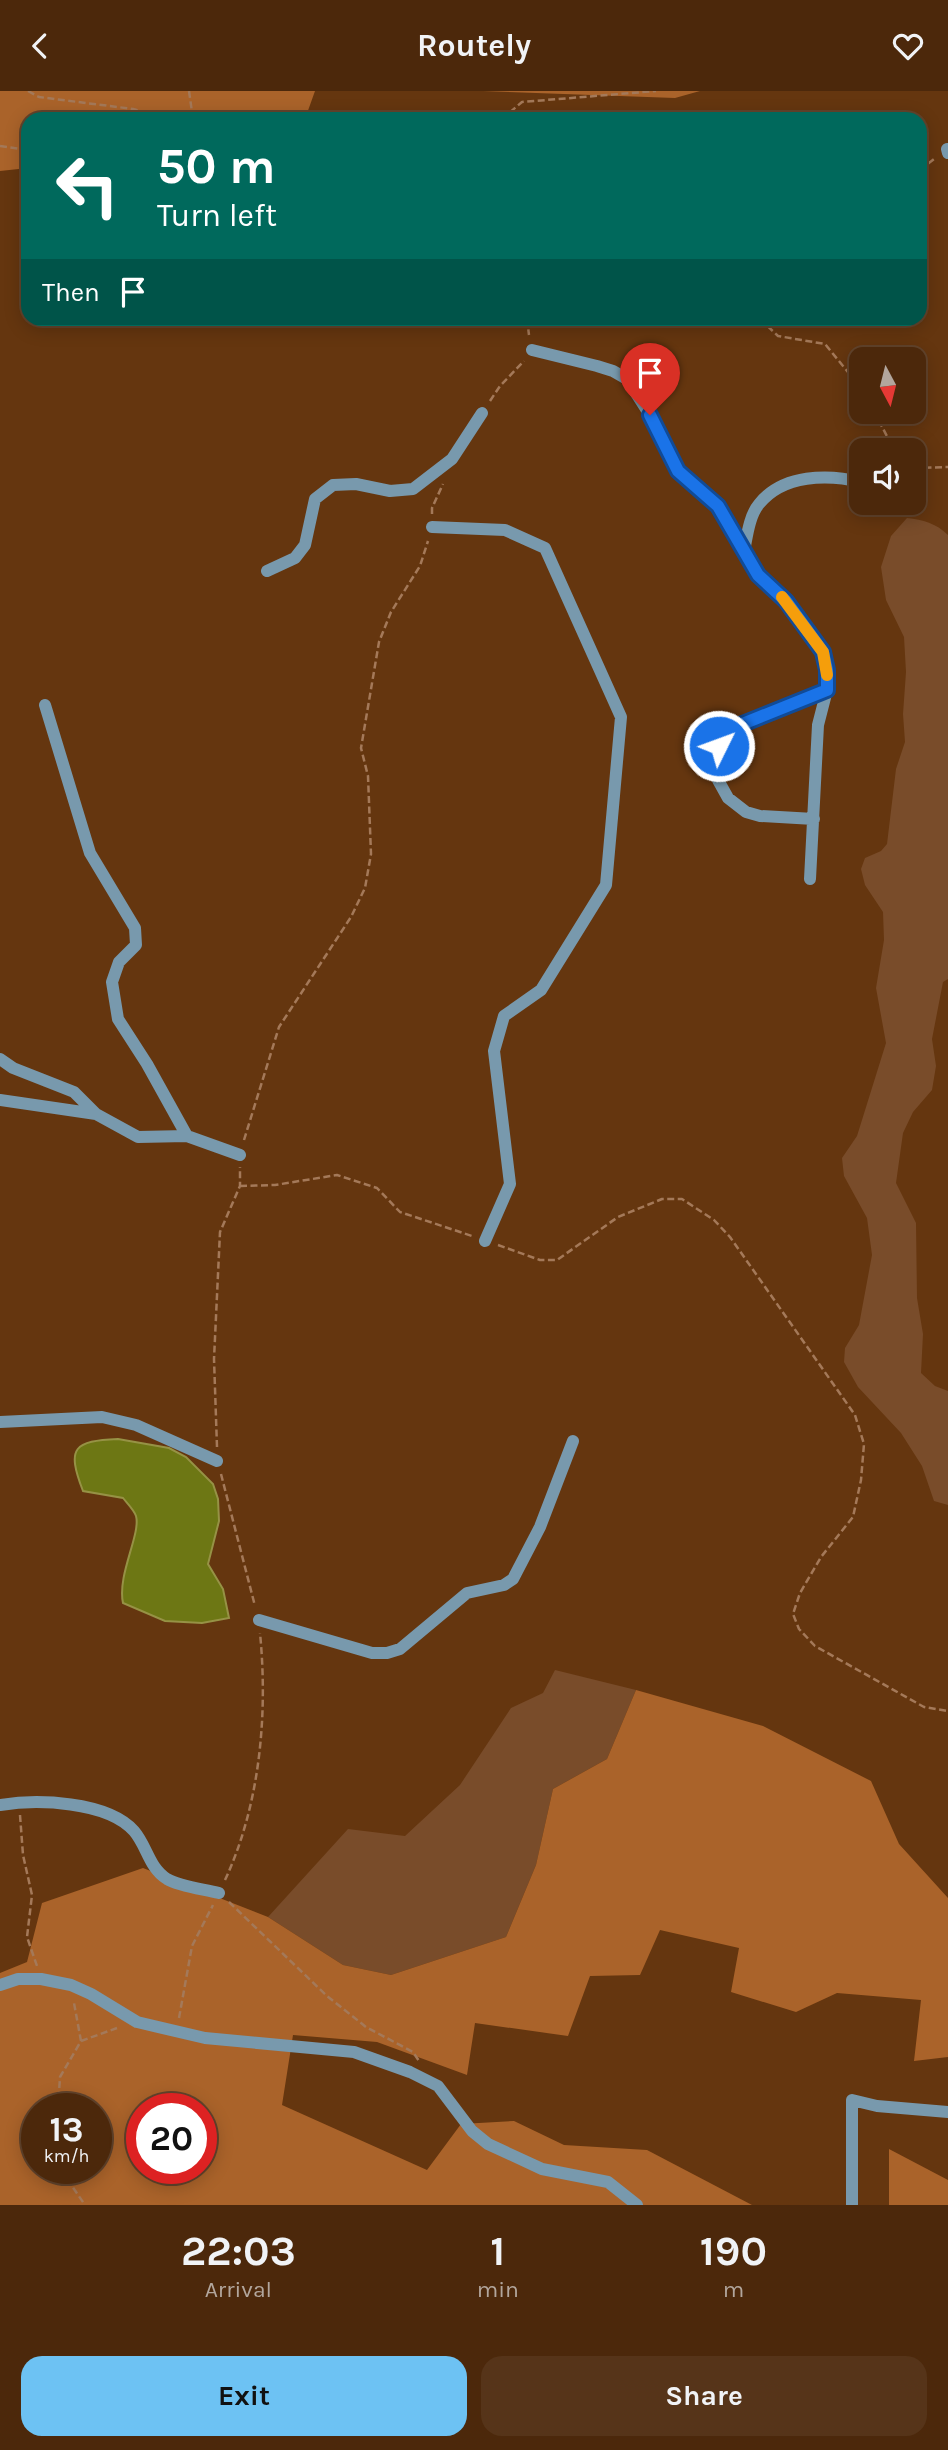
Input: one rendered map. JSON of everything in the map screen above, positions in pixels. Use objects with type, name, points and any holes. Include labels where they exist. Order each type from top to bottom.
[{"type":"street","points":[[531,350],[614,371],[627,379],[650,415],[678,471],[718,506],[758,575],[786,601],[823,652],[827,690],[818,725],[810,879]]},
{"type":"street","points":[[267,571],[295,558],[306,545],[315,499],[333,485],[356,484],[390,491],[413,489],[452,459],[482,413]]},
{"type":"street","points":[[744,551],[758,505],[779,487],[820,476],[849,480]]},
{"type":"street","points":[[432,527],[505,530],[545,548],[621,717],[606,885],[541,990],[504,1016],[494,1051],[510,1184],[485,1241]]},
{"type":"street","points":[[814,819],[760,816],[746,812],[727,798],[718,780],[719,746],[730,729],[827,690]]},
{"type":"street","points":[[45,705],[90,853],[135,928],[136,945],[119,962],[112,982],[118,1020],[147,1064],[187,1136]]},
{"type":"street","points":[[0,1059],[13,1068],[74,1092],[96,1114],[138,1137],[187,1136],[240,1155]]},
{"type":"street","points":[[0,1100],[96,1114]]},
{"type":"street","points":[[0,1422],[102,1417],[136,1425],[217,1461]]},
{"type":"street","points":[[259,1620],[372,1653],[387,1653],[400,1649],[467,1593],[504,1585],[513,1579],[540,1527],[573,1441]]},
{"type":"street","points":[[0,1805],[18,1802],[82,1806],[116,1816],[134,1831],[156,1870],[169,1880],[219,1893]]},
{"type":"street","points":[[0,1985],[18,1979],[41,1979],[71,1985],[137,2022],[205,2038],[354,2052],[410,2072],[438,2086],[472,2131],[488,2144],[542,2169],[608,2182],[637,2205]]},
{"type":"street","points":[[852,2205],[852,2101],[877,2106],[948,2112]]},
{"type":"path","points":[[28,91],[39,97],[144,112]]},
{"type":"path","points":[[189,91],[192,112]]},
{"type":"path","points":[[511,112],[522,103],[656,91]]},
{"type":"path","points":[[0,146],[21,149]]},
{"type":"path","points":[[482,413],[500,386],[521,366],[531,350],[528,326]]},
{"type":"path","points":[[768,326],[778,336],[825,345],[849,374]]},
{"type":"path","points":[[926,468],[948,467]]},
{"type":"path","points":[[177,2032],[192,1947],[237,1855],[255,1783],[263,1702],[259,1620],[217,1461],[214,1359],[219,1232],[240,1186],[240,1155],[279,1027],[351,917],[365,888],[371,854],[368,776],[361,748],[379,642],[391,612],[420,566],[432,527],[432,508],[446,478]]},
{"type":"path","points":[[240,1186],[275,1185],[337,1175],[377,1188],[400,1212],[540,1260],[557,1260],[618,1217],[662,1199],[682,1199],[713,1220],[855,1415],[864,1444],[861,1480],[853,1517],[821,1557],[800,1593],[793,1614],[799,1629],[815,1646],[924,1707],[948,1711]]},
{"type":"path","points":[[18,1802],[23,1855],[32,1895],[27,1937],[41,1979]]},
{"type":"path","points":[[219,1893],[327,1996],[366,2027],[413,2052],[421,2063]]},
{"type":"path","points":[[71,1985],[81,2041]]},
{"type":"path","points":[[59,2093],[60,2077],[81,2041],[137,2022]]},
{"type":"path","points":[[71,2184],[85,2205]]},
{"type":"shaded area","points":[[0,91],[315,91],[308,112],[21,112],[21,169],[0,171]]},
{"type":"shaded area","points":[[483,91],[700,91],[675,98]]},
{"type":"shaded area","points":[[907,518],[929,523],[948,535],[948,979],[943,982],[932,1039],[936,1066],[932,1090],[913,1112],[903,1133],[896,1183],[916,1223],[917,1298],[923,1334],[921,1373],[935,1386],[948,1391],[948,1505],[934,1501],[922,1466],[901,1433],[858,1387],[844,1362],[845,1348],[859,1325],[872,1255],[867,1218],[844,1176],[842,1158],[857,1136],[886,1043],[876,988],[884,940],[883,912],[865,885],[861,869],[865,858],[881,851],[887,844],[896,769],[905,742],[904,637],[886,600],[881,567],[891,536]]},
{"type":"shaded area","points":[[118,1439],[169,1448],[186,1457],[213,1484],[218,1499],[219,1521],[208,1564],[223,1589],[229,1618],[202,1623],[165,1621],[123,1603],[123,1580],[137,1524],[136,1516],[123,1498],[83,1491],[75,1465],[75,1456],[83,1445]]},
{"type":"shaded area","points":[[555,1670],[636,1690],[607,1759],[553,1789],[536,1865],[506,1937],[391,1975],[343,1965],[268,1917],[348,1829],[405,1836],[460,1785],[511,1708],[543,1693]]},
{"type":"shaded area","points":[[636,1690],[763,1726],[871,1781],[899,1844],[948,1898],[948,2057],[914,2061],[921,2000],[837,1993],[796,2012],[731,1992],[739,1948],[660,1930],[640,1975],[590,1976],[568,2036],[475,2023],[467,2075],[377,2042],[293,2035],[282,2105],[427,2170],[461,2124],[514,2121],[564,2145],[647,2150],[752,2205],[0,2205],[0,1973],[27,1962],[42,1903],[143,1868],[268,1917],[343,1965],[391,1975],[506,1937],[536,1865],[553,1789],[607,1759]]},
{"type":"shaded area","points":[[889,2149],[948,2180],[948,2205],[889,2205]]},
{"type":"slow traffic","points":[[782,597],[823,652],[827,675]]},
{"type":"route","points":[[650,415],[678,471],[718,506],[758,575],[786,601],[823,652],[827,670],[827,690],[730,729],[719,746]]}]
